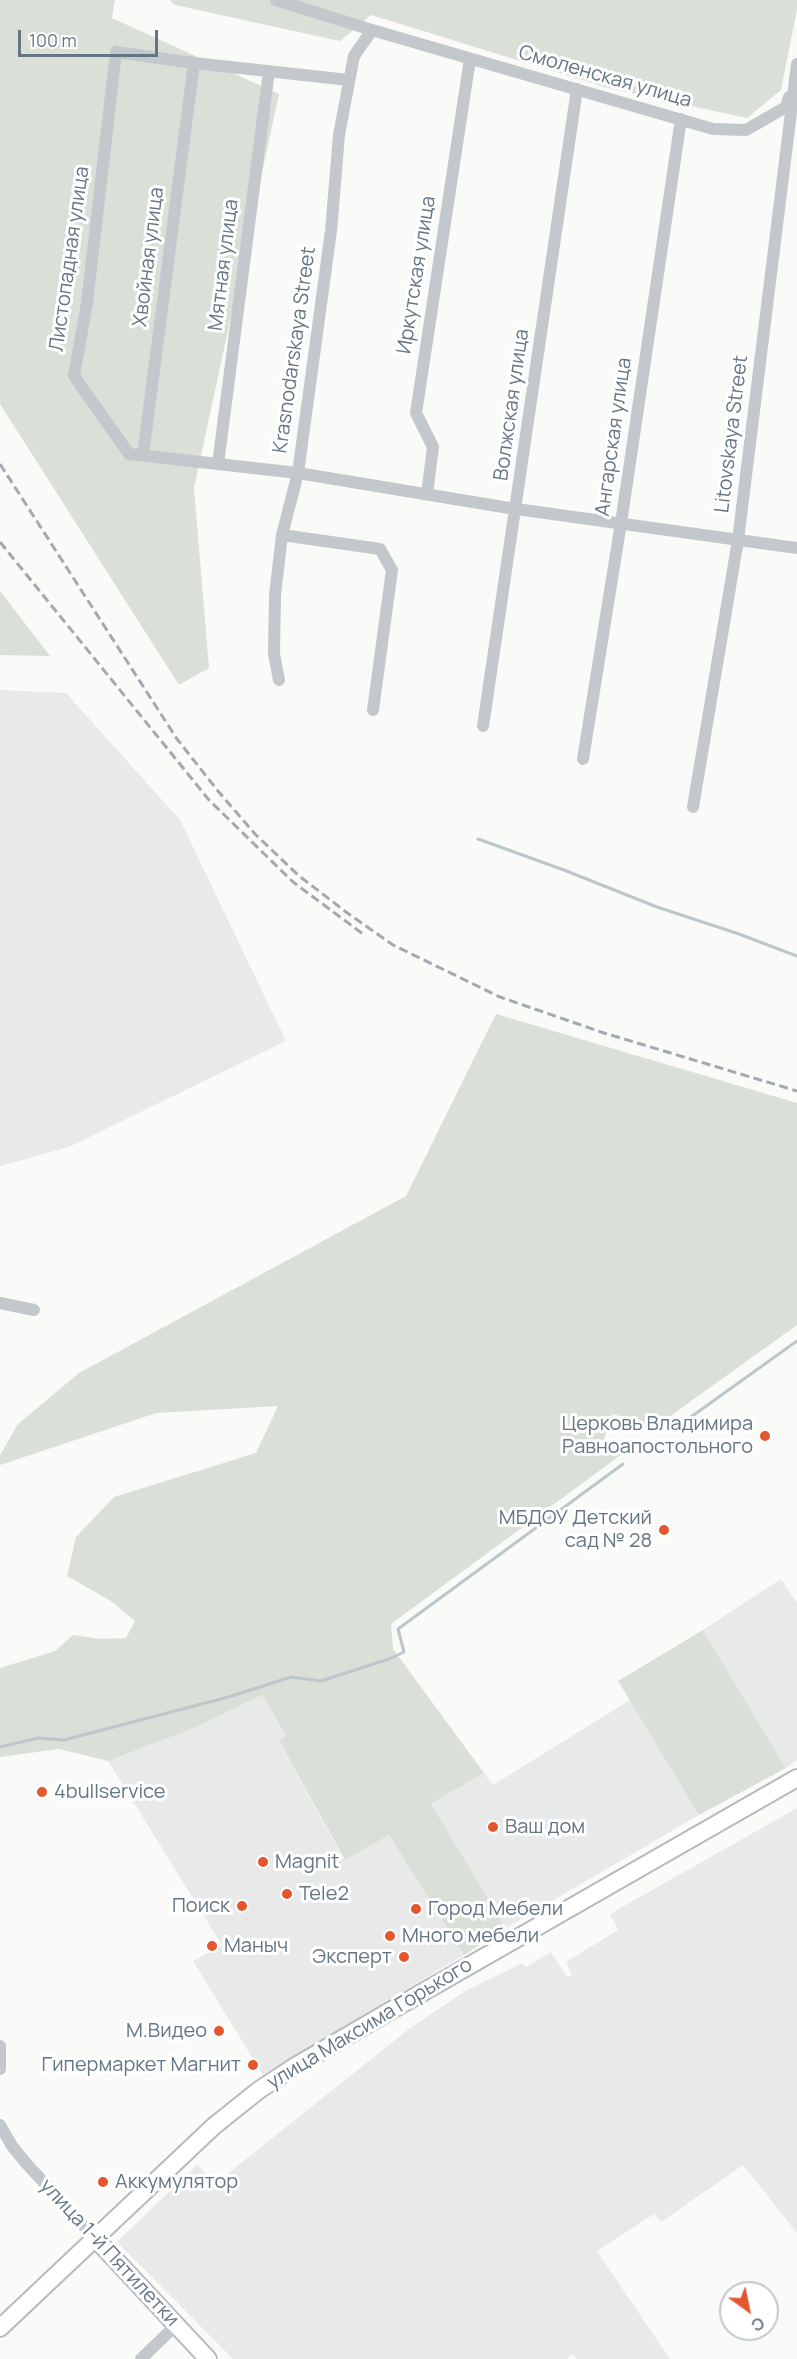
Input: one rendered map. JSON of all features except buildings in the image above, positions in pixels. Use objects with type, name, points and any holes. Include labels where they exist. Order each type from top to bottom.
[{"type":"main road","name":"улица Максима Горького","points":[[0,2328],[214,2126],[277,2077],[797,1778]]},
{"type":"main road","name":"улица 1-й Пятилетки","points":[[94,2237],[208,2359]]},
{"type":"street","name":"Смоленская улица","points":[[276,0],[713,129],[746,130],[786,107],[797,68]]},
{"type":"street","name":"Krasnodarskaya Street","points":[[279,680],[274,654],[275,596],[282,535],[298,473],[331,231],[339,135],[354,56],[372,30]]},
{"type":"street","name":"Листопадная улица","points":[[143,455],[129,454],[74,376],[87,303],[116,52],[194,63]]},
{"type":"street","name":"Иркутская улица","points":[[427,494],[433,447],[416,413],[470,58]]},
{"type":"street","points":[[194,63],[349,80]]},
{"type":"street","name":"Хвойная улица","points":[[143,455],[194,63]]},
{"type":"street","name":"Litovskaya Street","points":[[693,807],[738,540],[797,68]]},
{"type":"street","name":"Мятная улица","points":[[218,464],[269,71]]},
{"type":"street","name":"Волжская улица","points":[[483,726],[517,509],[577,89]]},
{"type":"street","name":"Ангарская улица","points":[[583,759],[621,523],[681,119]]},
{"type":"street","points":[[143,455],[298,473],[517,509],[797,548]]},
{"type":"street","points":[[282,535],[380,549],[392,570],[373,710]]},
{"type":"street","points":[[0,1303],[34,1310]]},
{"type":"street","points":[[0,2046],[0,2069]]},
{"type":"street","name":"улица 1-й Пятилетки","points":[[0,2125],[12,2146]]},
{"type":"street","name":"улица 1-й Пятилетки","points":[[0,2137],[12,2146],[94,2237]]},
{"type":"street","points":[[141,2359],[176,2325]]},
{"type":"shaded area","points":[[0,0],[115,0],[112,18],[279,94],[194,488],[209,668],[179,685],[0,404]]},
{"type":"shaded area","points":[[170,0],[797,0],[797,9],[781,90],[747,118],[608,88],[371,15],[340,41],[175,5]]},
{"type":"shaded area","points":[[0,591],[50,656],[0,655]]},
{"type":"shaded area","points":[[0,690],[66,693],[180,820],[286,1041],[69,1147],[0,1166]]},
{"type":"shaded area","points":[[496,1014],[797,1103],[797,1325],[648,1432],[636,1420],[612,1414],[604,1440],[629,1449],[391,1624],[393,1649],[484,1773],[431,1804],[506,1928],[464,1955],[389,1835],[345,1860],[279,1741],[286,1736],[262,1695],[194,1728],[108,1761],[59,1749],[0,1757],[0,1668],[55,1651],[73,1635],[101,1639],[126,1638],[135,1621],[111,1601],[67,1576],[76,1537],[114,1497],[256,1453],[278,1406],[156,1413],[0,1465],[0,1455],[18,1424],[79,1373],[406,1196]]},
{"type":"shaded area","points":[[781,1579],[797,1603],[797,1760],[786,1768],[703,1630]]},
{"type":"shaded area","points":[[703,1630],[786,1768],[699,1815],[618,1681]]},
{"type":"shaded area","points":[[262,1695],[286,1737],[279,1742],[344,1860],[389,1835],[464,1955],[263,2075],[193,1961],[222,1945],[108,1761],[194,1728]]},
{"type":"shaded area","points":[[630,1700],[699,1815],[506,1928],[431,1804],[484,1773],[493,1785]]},
{"type":"shaded area","points":[[797,1808],[797,2233],[743,2165],[661,2222],[654,2214],[597,2251],[670,2359],[577,2359],[573,2354],[567,2359],[233,2359],[117,2242],[197,2165],[216,2183],[409,2029],[467,1990],[523,1963],[526,1967],[551,1952],[567,1977],[572,1975],[566,1962],[618,1930],[610,1914]]},
{"type":"waterway","points":[[478,839],[657,907],[797,956]]},
{"type":"waterway","points":[[677,1427],[797,1341]]},
{"type":"waterway","points":[[0,1747],[38,1738],[64,1740],[232,1696],[291,1677],[321,1681],[389,1659],[404,1652],[398,1629],[623,1464]]},
{"type":"railway","points":[[0,464],[177,739],[255,834],[298,875],[393,945],[500,997],[604,1033],[797,1091]]},
{"type":"railway","points":[[0,542],[209,800],[293,882],[363,934]]},
{"type":"place","name":"Церковь Владимира Равноапостольного","points":[[765,1436]]},
{"type":"place","name":"МБДОУ Детский сад № 28","points":[[664,1530]]},
{"type":"place","name":"4bullservice","points":[[42,1792]]},
{"type":"place","name":"Ваш дом","points":[[493,1827]]},
{"type":"place","name":"Magnit","points":[[263,1862]]},
{"type":"place","name":"Tele2","points":[[287,1894]]},
{"type":"place","name":"Поиск","points":[[242,1906]]},
{"type":"place","name":"Город Мебели","points":[[416,1909]]},
{"type":"place","name":"Много мебели","points":[[390,1936]]},
{"type":"place","name":"Маныч","points":[[212,1946]]},
{"type":"place","name":"Эксперт","points":[[404,1957]]},
{"type":"place","name":"М.Видео","points":[[219,2031]]},
{"type":"place","name":"Гипермаркет Магнит","points":[[253,2065]]},
{"type":"place","name":"Аккумулятор","points":[[103,2182]]}]
